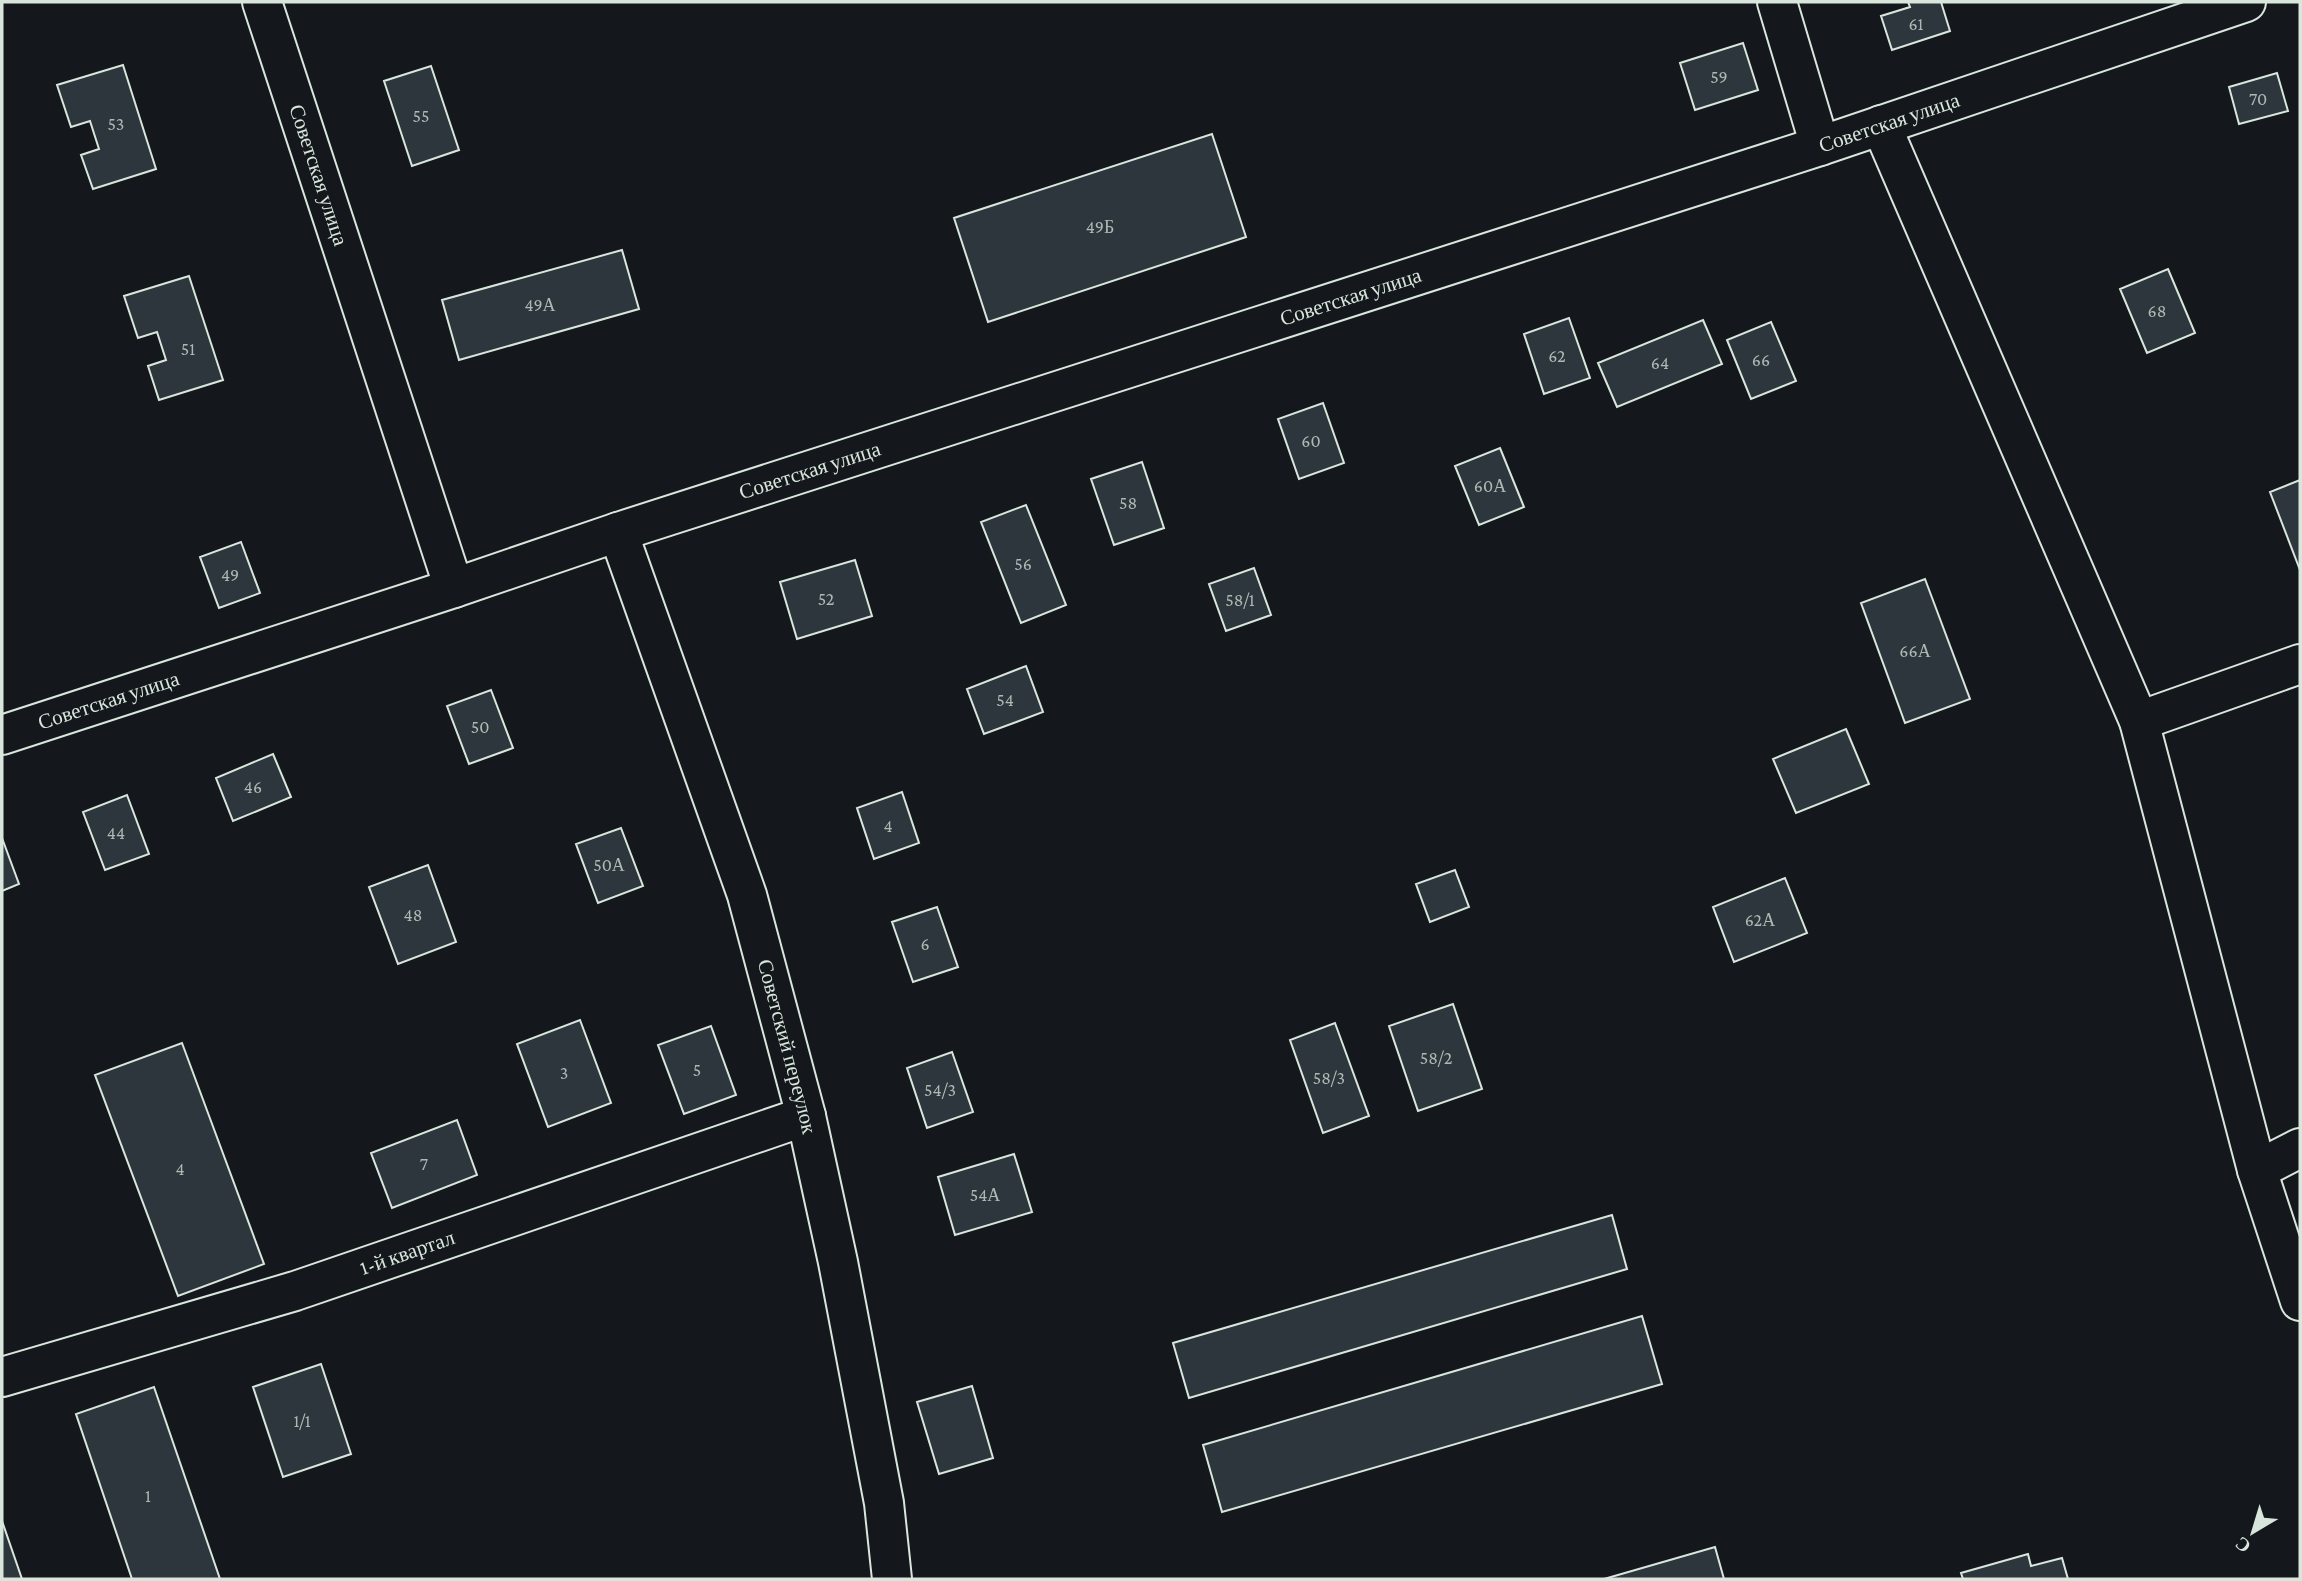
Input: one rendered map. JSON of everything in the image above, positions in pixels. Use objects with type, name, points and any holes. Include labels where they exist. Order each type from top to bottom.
[{"type":"street","name":"Советская улица","points":[[261,2],[454,588]]},
{"type":"street","points":[[1777,2],[1819,146]]},
{"type":"street","name":"Советская улица","points":[[2,735],[618,532],[1819,146],[2246,2]]},
{"type":"street","points":[[1881,125],[2139,720],[2257,1170],[2300,1301]]},
{"type":"street","name":"Советский переулок","points":[[618,532],[747,895],[806,1116],[838,1262],[881,1490],[892,1579]]},
{"type":"street","points":[[2139,720],[2300,664]]},
{"type":"street","name":"1-й квартал","points":[[2,1377],[295,1291],[806,1116]]},
{"type":"street","points":[[2257,1170],[2300,1147]]},
{"type":"building","points":[[1908,2],[1941,2],[1950,31],[1892,50],[1881,16],[1910,7]]},
{"type":"building","points":[[1743,43],[1758,90],[1695,110],[1680,63]]},
{"type":"building","points":[[123,65],[156,169],[93,189],[81,155],[99,149],[90,121],[71,127],[57,85]]},
{"type":"building","points":[[431,66],[459,150],[412,166],[384,81]]},
{"type":"building","points":[[2277,73],[2288,111],[2239,124],[2229,87]]},
{"type":"building","points":[[1212,134],[1246,237],[988,322],[954,218]]},
{"type":"building","points":[[622,250],[639,309],[459,360],[442,300]]},
{"type":"building","points":[[2168,269],[2195,333],[2147,353],[2120,289]]},
{"type":"building","points":[[189,276],[223,380],[159,400],[148,366],[166,360],[157,332],[138,338],[124,296]]},
{"type":"building","points":[[1569,318],[1590,378],[1544,394],[1524,334]]},
{"type":"building","points":[[1703,320],[1722,364],[1617,407],[1598,363]]},
{"type":"building","points":[[1771,322],[1796,381],[1751,399],[1727,340]]},
{"type":"building","points":[[1323,403],[1344,463],[1299,479],[1278,419]]},
{"type":"building","points":[[1500,448],[1524,507],[1479,525],[1455,466]]},
{"type":"building","points":[[1142,462],[1164,528],[1114,545],[1091,479]]},
{"type":"building","points":[[2300,480],[2300,570],[2270,492]]},
{"type":"building","points":[[1026,505],[1066,605],[1021,623],[981,522]]},
{"type":"building","points":[[241,542],[260,593],[219,608],[200,557]]},
{"type":"building","points":[[855,560],[872,616],[797,639],[780,582]]},
{"type":"building","points":[[1254,568],[1271,615],[1226,631],[1209,584]]},
{"type":"building","points":[[1925,579],[1970,699],[1905,723],[1861,603]]},
{"type":"building","points":[[1026,666],[1043,712],[984,734],[967,689]]},
{"type":"building","points":[[491,690],[513,748],[469,764],[447,706]]},
{"type":"building","points":[[1846,729],[1869,784],[1796,813],[1773,759]]},
{"type":"building","points":[[273,754],[291,797],[233,821],[216,778]]},
{"type":"building","points":[[902,792],[919,843],[874,859],[857,808]]},
{"type":"building","points":[[127,795],[149,854],[105,870],[83,812]]},
{"type":"building","points":[[621,828],[643,886],[598,903],[576,844]]},
{"type":"building","points":[[2,838],[19,884],[2,891]]},
{"type":"building","points":[[428,865],[456,942],[398,964],[369,887]]},
{"type":"building","points":[[1455,870],[1469,907],[1430,922],[1416,884]]},
{"type":"building","points":[[1785,878],[1807,933],[1734,962],[1713,907]]},
{"type":"building","points":[[937,907],[958,967],[913,982],[892,922]]},
{"type":"building","points":[[1453,1004],[1482,1089],[1418,1111],[1389,1026]]},
{"type":"building","points":[[580,1020],[611,1103],[548,1127],[517,1044]]},
{"type":"building","points":[[1335,1023],[1369,1116],[1323,1133],[1290,1040]]},
{"type":"building","points":[[711,1026],[736,1095],[684,1114],[658,1045]]},
{"type":"building","points":[[182,1043],[264,1264],[178,1296],[95,1075]]},
{"type":"building","points":[[952,1052],[973,1112],[927,1128],[907,1068]]},
{"type":"building","points":[[457,1120],[477,1175],[392,1208],[371,1153]]},
{"type":"building","points":[[1014,1154],[1032,1212],[955,1235],[938,1177]]},
{"type":"building","points":[[1612,1215],[1627,1269],[1189,1398],[1173,1343]]},
{"type":"building","points":[[1642,1316],[1662,1384],[1222,1512],[1203,1445]]},
{"type":"building","points":[[321,1364],[351,1454],[283,1477],[253,1387]]},
{"type":"building","points":[[972,1386],[993,1458],[939,1474],[917,1402]]},
{"type":"building","points":[[154,1387],[220,1579],[132,1579],[76,1414]]},
{"type":"building","points":[[2,1521],[22,1579],[2,1579]]},
{"type":"building","points":[[1715,1547],[1724,1579],[1604,1579]]},
{"type":"building","points":[[2028,1554],[2031,1566],[2062,1558],[2068,1579],[1963,1579],[1961,1573]]}]
